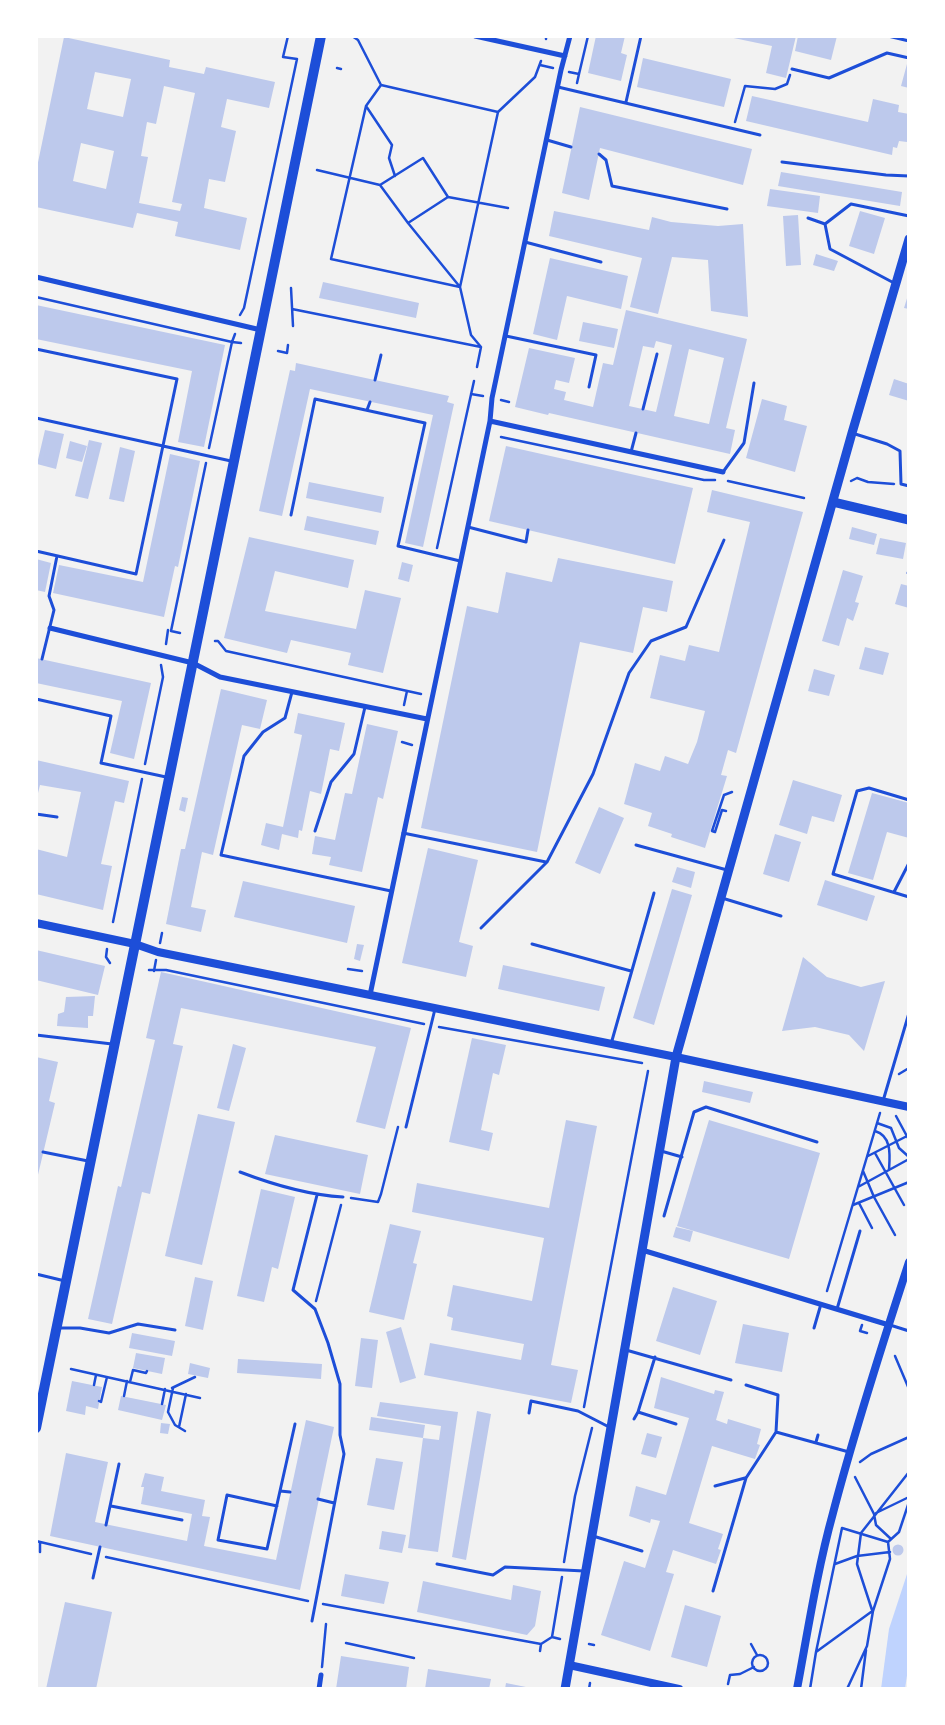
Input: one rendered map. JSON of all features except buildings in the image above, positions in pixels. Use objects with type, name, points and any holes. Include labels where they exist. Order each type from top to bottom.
[{"type":"main road","points":[[36,1428],[321,36]]},
{"type":"main road","points":[[565,1689],[676,1057],[852,433],[909,239]]},
{"type":"main road","points":[[833,502],[909,520]]},
{"type":"street","points":[[476,36],[565,56]]},
{"type":"street","points":[[370,994],[490,421],[492,398],[557,87],[570,36]]},
{"type":"street","points":[[36,277],[261,330]]},
{"type":"street","points":[[490,421],[723,472]]},
{"type":"street","points":[[50,628],[193,663],[220,677],[427,719]]},
{"type":"street","points":[[36,923],[135,944],[158,952],[676,1057],[909,1107]]},
{"type":"street","points":[[642,1250],[889,1325]]},
{"type":"street","points":[[797,1689],[821,1560],[850,1452],[909,1262]]},
{"type":"street","points":[[569,1665],[679,1689]]},
{"type":"street","points":[[319,1689],[321,1675]]},
{"type":"lane","points":[[626,102],[641,36]]},
{"type":"lane","points":[[888,36],[909,40]]},
{"type":"lane","points":[[792,69],[829,78],[887,53],[909,58]]},
{"type":"lane","points":[[557,87],[760,135]]},
{"type":"lane","points":[[546,140],[572,147]]},
{"type":"lane","points":[[599,154],[606,160],[612,186],[727,209]]},
{"type":"lane","points":[[782,162],[886,175],[909,176]]},
{"type":"lane","points":[[825,224],[851,204],[909,216]]},
{"type":"lane","points":[[808,218],[825,224]]},
{"type":"lane","points":[[825,224],[830,249],[895,284]]},
{"type":"lane","points":[[525,242],[601,262]]},
{"type":"lane","points":[[505,336],[596,356],[589,388]]},
{"type":"lane","points":[[36,349],[177,378],[136,574],[36,551]]},
{"type":"lane","points":[[643,409],[657,354]]},
{"type":"lane","points":[[375,380],[381,355]]},
{"type":"lane","points":[[723,472],[744,443],[754,383]]},
{"type":"lane","points":[[291,515],[315,399],[425,423],[398,546],[460,561]]},
{"type":"lane","points":[[367,410],[370,402]]},
{"type":"lane","points":[[36,418],[234,462]]},
{"type":"lane","points":[[632,452],[636,433]]},
{"type":"lane","points":[[852,433],[887,444],[900,451],[901,484],[908,486]]},
{"type":"lane","points":[[468,527],[526,542],[528,530]]},
{"type":"lane","points":[[481,928],[547,862],[593,774],[629,673],[651,641],[686,627],[724,540]]},
{"type":"lane","points":[[42,659],[54,610],[48,596],[57,556]]},
{"type":"lane","points":[[292,691],[285,718],[264,732],[244,756],[221,856],[391,891]]},
{"type":"lane","points":[[36,699],[112,716],[101,763],[170,778]]},
{"type":"lane","points":[[315,831],[331,782],[354,754],[365,706]]},
{"type":"lane","points":[[909,800],[869,788],[857,791],[833,874],[909,897]]},
{"type":"lane","points":[[36,814],[57,817]]},
{"type":"lane","points":[[404,833],[547,862]]},
{"type":"lane","points":[[636,845],[729,870]]},
{"type":"lane","points":[[894,892],[909,863]]},
{"type":"lane","points":[[611,1044],[654,893]]},
{"type":"lane","points":[[721,898],[781,916]]},
{"type":"lane","points":[[532,944],[631,971]]},
{"type":"lane","points":[[406,1127],[435,1008]]},
{"type":"lane","points":[[883,1102],[909,1013]]},
{"type":"lane","points":[[36,1035],[115,1044]]},
{"type":"lane","points":[[664,1216],[694,1112],[706,1107],[817,1142]]},
{"type":"lane","points":[[660,1150],[682,1157]]},
{"type":"lane","points":[[43,1152],[91,1162]]},
{"type":"lane","points":[[240,1172],[263,1181],[317,1195],[344,1197]]},
{"type":"lane","points":[[312,1621],[344,1454],[340,1435],[340,1384],[328,1343],[314,1309],[293,1290],[317,1195]]},
{"type":"lane","points":[[837,1309],[860,1231]]},
{"type":"lane","points":[[36,1274],[66,1281]]},
{"type":"lane","points":[[814,1328],[821,1304]]},
{"type":"lane","points":[[57,1328],[80,1328],[109,1333],[138,1324],[175,1330]]},
{"type":"lane","points":[[889,1325],[909,1331]]},
{"type":"lane","points":[[624,1349],[731,1380]]},
{"type":"lane","points":[[634,1419],[638,1412],[655,1357]]},
{"type":"lane","points":[[713,1592],[746,1478],[776,1432],[778,1394],[746,1385]]},
{"type":"lane","points":[[529,1413],[532,1401],[578,1411],[610,1427]]},
{"type":"lane","points":[[638,1412],[676,1424]]},
{"type":"lane","points":[[277,1506],[227,1495],[218,1540],[267,1549],[277,1506],[295,1424]]},
{"type":"lane","points":[[776,1432],[850,1452]]},
{"type":"lane","points":[[816,1442],[818,1435]]},
{"type":"lane","points":[[106,1525],[118,1464]]},
{"type":"lane","points":[[714,1486],[746,1478]]},
{"type":"lane","points":[[280,1491],[290,1492]]},
{"type":"lane","points":[[318,1499],[334,1503]]},
{"type":"lane","points":[[111,1506],[182,1520]]},
{"type":"lane","points":[[592,1536],[642,1551]]},
{"type":"lane","points":[[93,1578],[100,1547]]},
{"type":"lane","points":[[437,1564],[492,1575],[505,1567],[587,1571]]},
{"type":"path","points":[[240,315],[244,308],[298,60],[283,57],[288,36]]},
{"type":"path","points":[[352,36],[358,40],[381,85],[498,112]]},
{"type":"path","points":[[575,91],[587,38],[582,38]]},
{"type":"path","points":[[482,347],[471,335],[460,287],[498,112],[535,77],[540,63],[553,68]]},
{"type":"path","points":[[734,128],[745,86],[775,89],[787,84],[792,69]]},
{"type":"path","points":[[569,72],[579,74]]},
{"type":"path","points":[[381,85],[366,106],[331,259],[460,287]]},
{"type":"path","points":[[366,106],[392,145],[389,158],[395,176]]},
{"type":"path","points":[[380,185],[424,158],[448,197]]},
{"type":"path","points":[[317,170],[380,185],[460,287]]},
{"type":"path","points":[[408,223],[448,197],[508,208]]},
{"type":"path","points":[[291,288],[293,326]]},
{"type":"path","points":[[36,297],[241,343]]},
{"type":"path","points":[[292,309],[482,347]]},
{"type":"path","points":[[180,633],[171,631],[232,342],[236,332]]},
{"type":"path","points":[[278,351],[287,353],[288,345]]},
{"type":"path","points":[[478,367],[482,347]]},
{"type":"path","points":[[435,556],[474,381]]},
{"type":"path","points":[[471,394],[484,396]]},
{"type":"path","points":[[499,400],[509,402]]},
{"type":"path","points":[[501,437],[704,480],[730,481],[804,498]]},
{"type":"path","points":[[851,481],[857,478],[868,482],[908,486]]},
{"type":"path","points":[[166,644],[168,630]]},
{"type":"path","points":[[215,640],[226,651],[421,694]]},
{"type":"path","points":[[112,922],[163,677],[161,665]]},
{"type":"path","points":[[404,707],[407,691]]},
{"type":"path","points":[[402,742],[412,745]]},
{"type":"path","points":[[726,811],[722,810],[715,832],[712,831],[724,795],[732,792]]},
{"type":"path","points":[[160,943],[162,933]]},
{"type":"path","points":[[107,949],[106,957],[110,963]]},
{"type":"path","points":[[154,971],[156,960]]},
{"type":"path","points":[[348,969],[362,972]]},
{"type":"path","points":[[150,970],[166,970],[432,1025],[642,1063]]},
{"type":"path","points":[[552,1637],[575,1496],[594,1420],[595,1412],[584,1410],[648,1071]]},
{"type":"path","points":[[827,1291],[880,1112]]},
{"type":"path","points":[[867,1156],[908,1137],[896,1116]]},
{"type":"path","points":[[858,1186],[909,1158],[899,1148],[890,1127],[877,1123]]},
{"type":"path","points":[[875,1131],[882,1134],[889,1146],[891,1153],[887,1171]]},
{"type":"path","points":[[314,1309],[344,1197],[378,1202],[396,1134]]},
{"type":"path","points":[[875,1153],[887,1171],[904,1204]]},
{"type":"path","points":[[863,1171],[874,1197],[895,1235]]},
{"type":"path","points":[[853,1205],[909,1182]]},
{"type":"path","points":[[859,1203],[872,1228]]},
{"type":"path","points":[[861,1327],[860,1331],[867,1333]]},
{"type":"path","points":[[895,1356],[909,1388]]},
{"type":"path","points":[[71,1369],[169,1389],[200,1398]]},
{"type":"path","points":[[124,1396],[133,1370],[146,1373],[147,1371]]},
{"type":"path","points":[[94,1385],[96,1374]]},
{"type":"path","points":[[100,1401],[102,1402],[107,1377]]},
{"type":"path","points":[[162,1404],[169,1389],[195,1377]]},
{"type":"path","points":[[169,1389],[168,1412],[175,1424],[185,1431]]},
{"type":"path","points":[[179,1427],[186,1394]]},
{"type":"path","points":[[860,1462],[871,1454],[909,1437]]},
{"type":"path","points":[[873,1611],[858,1572],[861,1534],[874,1514],[909,1472]]},
{"type":"path","points":[[855,1478],[874,1514],[876,1525],[891,1539]]},
{"type":"path","points":[[874,1514],[909,1497]]},
{"type":"path","points":[[888,1542],[899,1532],[909,1502]]},
{"type":"path","points":[[810,1689],[842,1528],[888,1542]]},
{"type":"path","points":[[40,1552],[38,1541],[98,1556],[315,1603],[541,1644],[552,1637],[560,1639]]},
{"type":"path","points":[[861,1689],[873,1611],[890,1558],[888,1542]]},
{"type":"path","points":[[834,1564],[858,1556],[890,1552]]},
{"type":"path","points":[[816,1652],[873,1611]]},
{"type":"path","points":[[321,1675],[326,1624]]},
{"type":"path","points":[[346,1643],[414,1658]]},
{"type":"path","points":[[540,1651],[541,1644]]},
{"type":"path","points":[[589,1644],[594,1645]]},
{"type":"path","points":[[751,1644],[757,1655]]},
{"type":"path","points":[[847,1689],[867,1646]]},
{"type":"path","points":[[757,1655],[765,1656],[768,1660],[768,1665],[760,1671],[754,1667],[752,1662],[757,1655]]},
{"type":"path","points":[[728,1684],[730,1675],[740,1674],[754,1667]]},
{"type":"path","points":[[590,1683],[590,1689]]},
{"type":"water","points":[[909,1568],[909,1662],[905,1689],[881,1689],[889,1629]]}]
